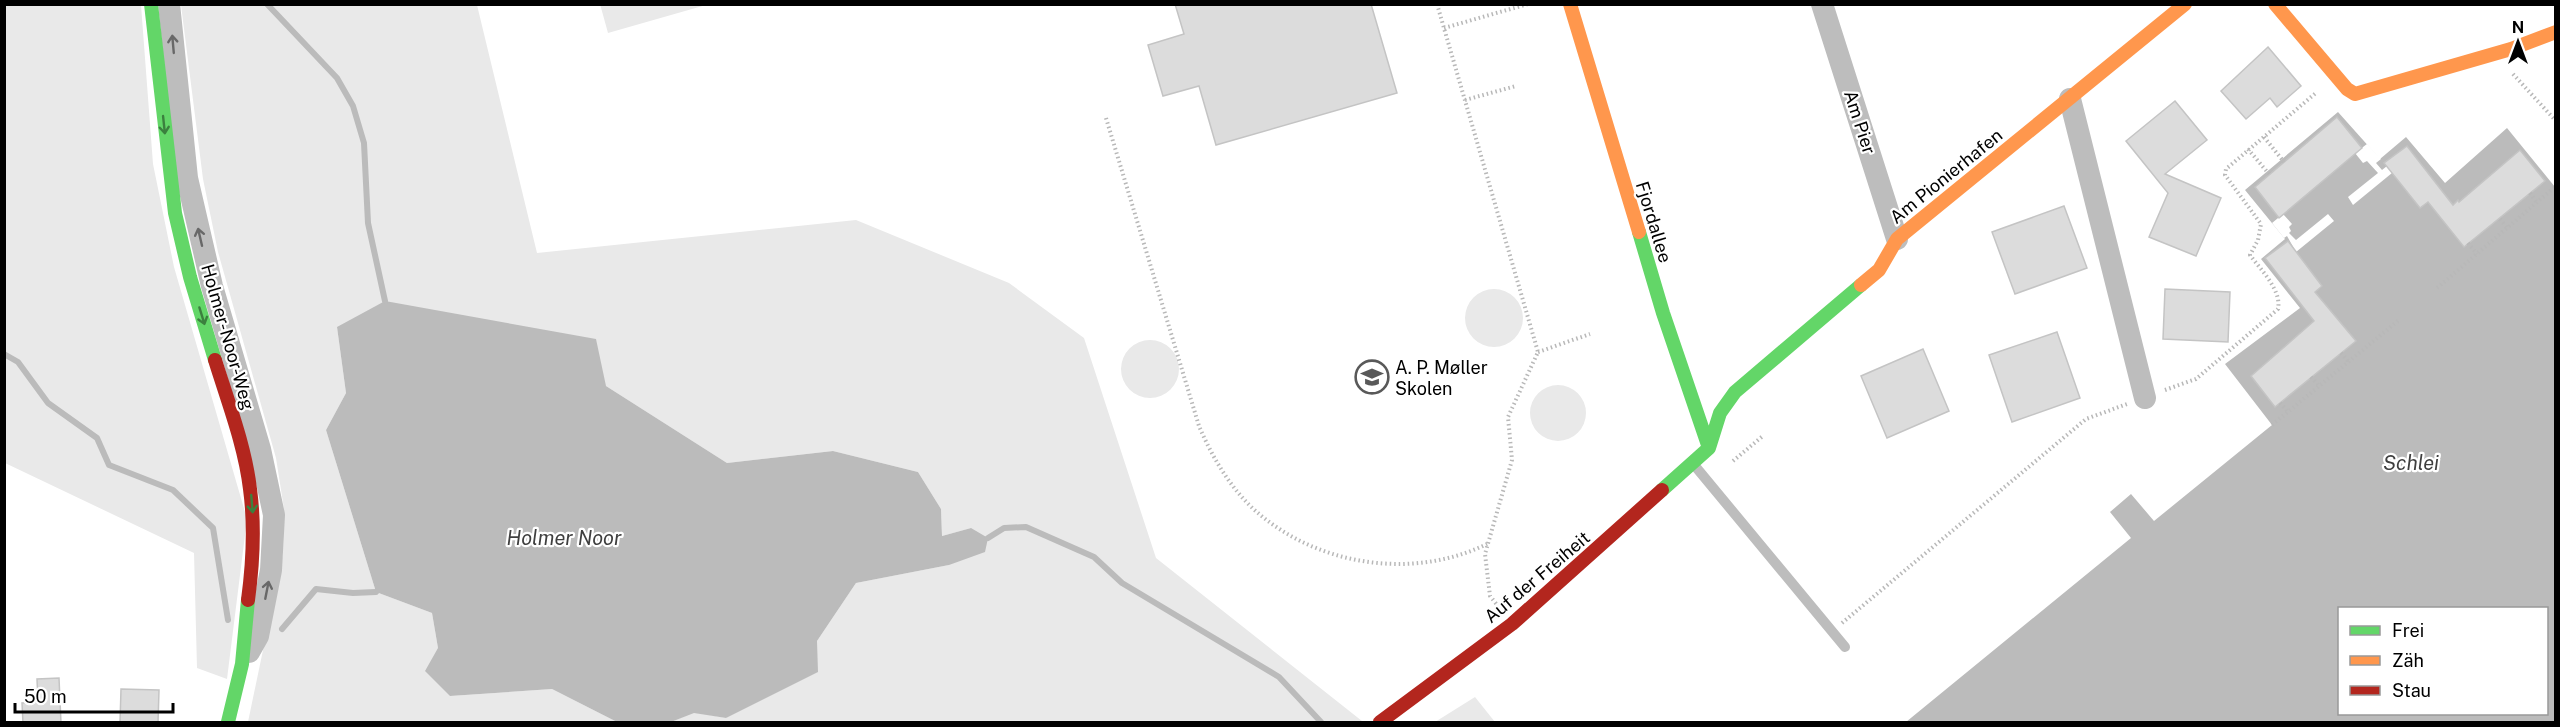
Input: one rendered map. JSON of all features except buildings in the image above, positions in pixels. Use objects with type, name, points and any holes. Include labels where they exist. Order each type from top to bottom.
[{"type":"street","name":"Holmer-Noor-Weg","points":[[151,4],[175,213],[190,277],[240,442],[250,487],[253,520],[251,577],[243,635],[242,664],[228,723]]},
{"type":"street","name":"Holmer-Noor-Weg","points":[[169,4],[187,177],[212,286],[260,449],[274,514],[271,570],[258,636],[242,664]]},
{"type":"street","name":"Fjordallee","points":[[1570,4],[1663,313],[1709,448]]},
{"type":"street","name":"Am Pier","points":[[1822,4],[1897,239]]},
{"type":"street","name":"Am Pionierhafen","points":[[1709,448],[1720,413],[1734,392],[1879,270],[1897,239],[2185,4]]},
{"type":"street","points":[[2275,4],[2347,89],[2355,94],[2494,54],[2556,32]]},
{"type":"street","points":[[2070,99],[2145,398]]},
{"type":"street","name":"Auf der Freiheit","points":[[1380,723],[1512,624],[1709,448]]},
{"type":"lane","points":[[1692,464],[1845,647]]},
{"type":"path","points":[[1437,4],[1538,352],[1508,417],[1512,460],[1485,554],[1486,578],[1490,596],[1512,624]]},
{"type":"path","points":[[1444,28],[1528,4]]},
{"type":"path","points":[[2494,54],[2556,121]]},
{"type":"path","points":[[1465,100],[1516,86]]},
{"type":"path","points":[[1106,118],[1199,426],[1216,460],[1233,486],[1258,513],[1298,539],[1359,561],[1386,565],[1423,563],[1454,558],[1487,544]]},
{"type":"path","points":[[2264,137],[2284,162]]},
{"type":"path","points":[[2248,149],[2269,174]]},
{"type":"path","points":[[2437,288],[2556,186]]},
{"type":"path","points":[[2530,193],[2537,202]]},
{"type":"path","points":[[2500,219],[2507,228]]},
{"type":"path","points":[[2469,243],[2477,254]]},
{"type":"path","points":[[2272,425],[2399,321]]},
{"type":"path","points":[[1538,352],[1590,334]]},
{"type":"path","points":[[2341,353],[2348,361]]},
{"type":"path","points":[[2311,377],[2319,386]]},
{"type":"path","points":[[2280,403],[2288,412]]},
{"type":"shaded area","points":[[600,4],[706,4],[706,5],[608,33]]},
{"type":"shaded area","points":[[5,5],[141,5],[153,164],[174,267],[247,519],[227,679],[197,668],[194,553],[5,463]]},
{"type":"shaded area","points":[[181,5],[477,5],[537,253],[856,220],[1009,283],[1084,338],[1156,558],[1362,721],[671,722],[694,712],[726,718],[817,641],[856,583],[949,565],[971,528],[942,536],[941,509],[918,472],[833,451],[727,463],[606,386],[337,327],[346,393],[326,430],[376,592],[432,613],[450,696],[552,689],[617,722],[248,722],[283,554],[284,509],[276,458],[218,252],[203,179]]},
{"type":"shaded area","points":[[1494,289],[1505,291],[1515,297],[1521,307],[1523,318],[1521,329],[1515,339],[1505,345],[1494,347],[1483,345],[1473,339],[1467,329],[1465,318],[1467,307],[1473,297],[1483,291]]},
{"type":"shaded area","points":[[1144,340],[1156,340],[1171,348],[1179,363],[1179,375],[1171,390],[1156,398],[1144,398],[1129,390],[1121,375],[1121,363],[1129,348]]},
{"type":"shaded area","points":[[1552,385],[1564,385],[1574,389],[1582,397],[1586,413],[1582,429],[1574,437],[1564,441],[1552,441],[1542,437],[1534,429],[1530,419],[1530,407],[1534,397],[1542,389]]},
{"type":"shaded area","points":[[1475,697],[1495,722],[1435,722]]},
{"type":"water","name":"Schlei","points":[[2338,112],[2380,159],[2406,137],[2445,183],[2507,128],[2555,187],[2555,722],[1906,722],[2131,538],[2110,512],[2131,494],[2154,521],[2272,425],[2225,364],[2300,308],[2261,259],[2285,239],[2245,190]]},
{"type":"water","name":"Holmer Noor","points":[[385,301],[596,339],[606,386],[727,463],[833,451],[918,472],[941,509],[942,536],[971,528],[988,538],[985,552],[949,565],[856,583],[817,641],[818,672],[726,718],[694,713],[671,722],[617,722],[552,689],[450,696],[425,671],[438,648],[432,613],[376,592],[326,430],[346,393],[337,327]]},
{"type":"pier","points":[[2367,144],[2381,159],[2376,163],[2382,170],[2387,166],[2392,173],[2353,205],[2348,197],[2378,173],[2367,161],[2363,163],[2355,153]]},
{"type":"pier","points":[[2283,214],[2292,224],[2289,227],[2291,231],[2289,233],[2296,240],[2328,214],[2334,221],[2296,252],[2287,236],[2284,238],[2272,223]]},
{"type":"waterway","points":[[267,4],[337,78],[353,106],[364,143],[368,223],[385,301]]},
{"type":"waterway","points":[[4,354],[18,362],[48,403],[97,438],[109,465],[173,490],[213,528],[228,620]]},
{"type":"waterway","points":[[988,538],[1004,528],[1026,527],[1094,557],[1122,583],[1279,677],[1321,722]]},
{"type":"waterway","points":[[282,629],[316,589],[353,593],[376,592]]},
{"type":"traffic: fast","points":[[151,4],[175,213],[190,277],[215,360]]},
{"type":"traffic: fast","points":[[1639,232],[1663,313],[1709,448]]},
{"type":"traffic: fast","points":[[1662,490],[1709,448],[1720,413],[1735,392],[1861,285]]},
{"type":"traffic: fast","points":[[228,722],[242,664],[248,600]]},
{"type":"traffic: slow","points":[[1570,4],[1639,232]]},
{"type":"traffic: slow","points":[[1861,285],[1879,270],[1897,239],[2185,4]]},
{"type":"traffic: slow","points":[[2275,4],[2347,89],[2355,94],[2511,49],[2556,32]]},
{"type":"traffic: jam","points":[[215,360],[248,473],[253,544],[248,600]]},
{"type":"traffic: jam","points":[[1380,722],[1512,624],[1662,490]]},
{"type":"place","name":"A. P. Møller Skolen","points":[[1372,377]]}]
